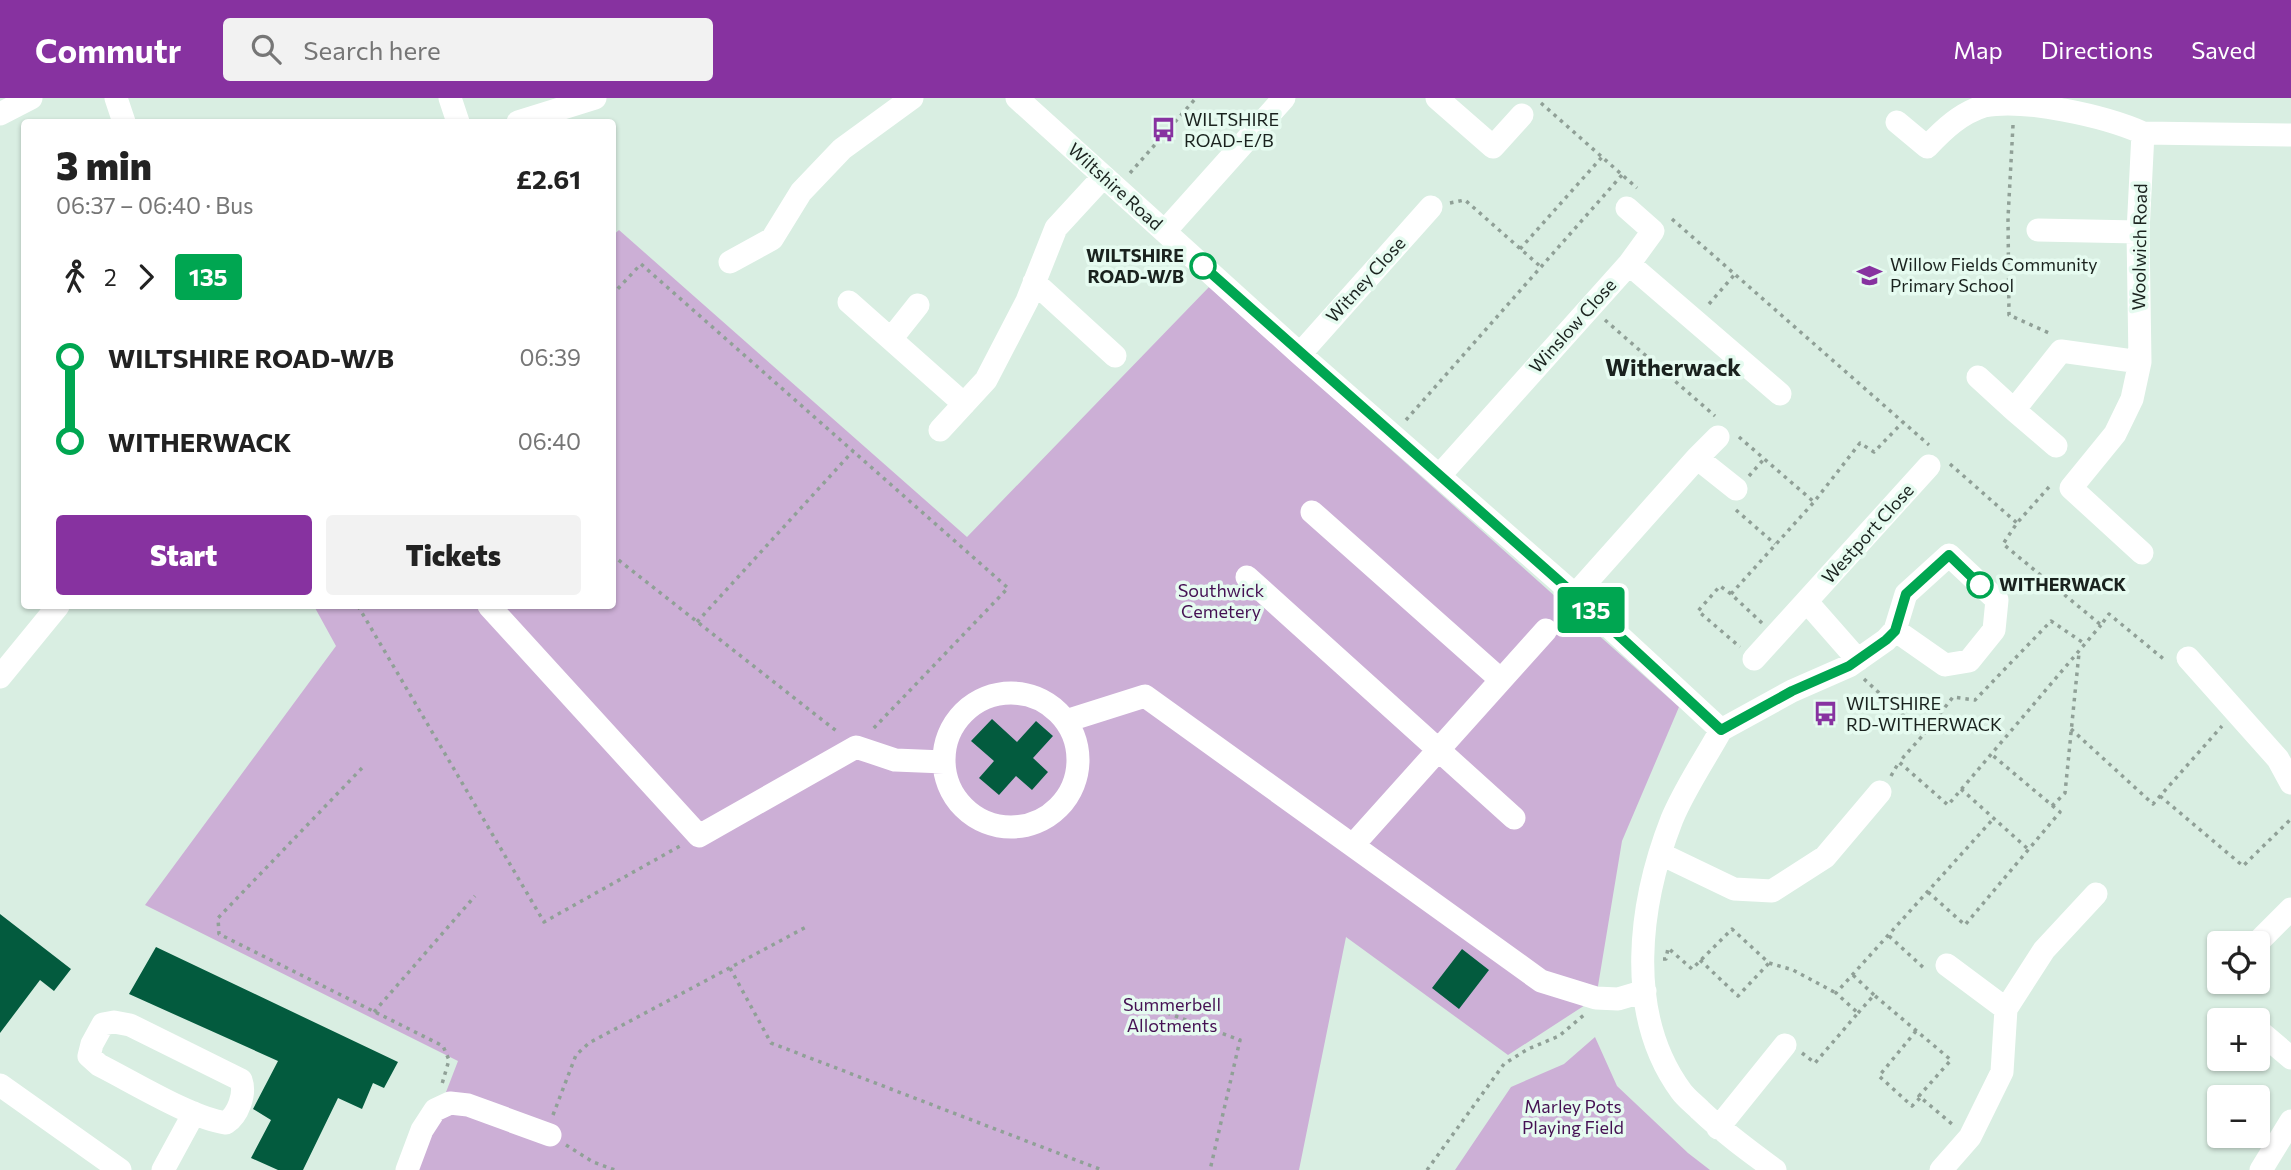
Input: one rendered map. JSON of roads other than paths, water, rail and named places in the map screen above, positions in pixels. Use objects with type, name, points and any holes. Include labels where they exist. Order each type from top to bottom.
[{"type":"street","points":[[0,114],[31,98]]},
{"type":"street","points":[[116,98],[123,119]]},
{"type":"street","points":[[450,98],[456,119]]},
{"type":"street","points":[[528,119],[594,98]]},
{"type":"street","points":[[730,262],[772,239],[801,192],[842,149],[912,98]]},
{"type":"street","points":[[1165,231],[1284,98]]},
{"type":"street","points":[[1437,98],[1493,147],[1529,107]]},
{"type":"street","name":"Wiltshire Road","points":[[1024,100],[1110,183],[1575,595],[1721,730]]},
{"type":"street","points":[[1897,122],[1927,147],[1945,128],[1966,114],[2003,101],[2089,113],[2114,120],[2143,133],[2291,135]]},
{"type":"street","name":"Woolwich Road","points":[[2142,553],[2074,484],[2115,434],[2132,400],[2140,362],[2138,232],[2143,133]]},
{"type":"street","points":[[940,430],[986,380],[1034,282],[1056,228],[1110,183]]},
{"type":"street","points":[[1629,264],[1653,231],[1635,201]]},
{"type":"street","name":"Witney Close","points":[[1300,354],[1431,207]]},
{"type":"street","points":[[2038,230],[2138,232]]},
{"type":"street","name":"Winslow Close","points":[[1440,475],[1629,264],[1780,394]]},
{"type":"street","points":[[1034,282],[1115,356]]},
{"type":"street","points":[[849,302],[964,404]]},
{"type":"street","points":[[891,339],[918,305]]},
{"type":"street","points":[[2014,410],[2061,351],[2140,362]]},
{"type":"street","points":[[1978,377],[2056,446]]},
{"type":"street","points":[[1575,595],[1697,458],[1725,431]]},
{"type":"street","points":[[1697,458],[1736,489]]},
{"type":"street","name":"Westport Close","points":[[1754,659],[1936,458]]},
{"type":"street","points":[[1312,512],[1501,680]]},
{"type":"street","points":[[1775,1170],[1718,1128],[1681,1092],[1655,1045],[1645,991],[1643,960],[1647,902],[1673,818],[1721,730],[1792,691],[1853,663],[1886,640],[1895,631],[1906,594],[1949,555],[1997,600],[1994,630],[1969,661],[1945,665],[1895,631]]},
{"type":"street","points":[[1247,577],[1514,818]]},
{"type":"street","points":[[1807,602],[1853,663]]},
{"type":"street","points":[[0,677],[56,609]]},
{"type":"street","points":[[492,609],[699,836],[856,747],[895,760],[944,762]]},
{"type":"street","points":[[1353,845],[1546,630]]},
{"type":"street","points":[[2188,658],[2278,759],[2291,783]]},
{"type":"street","points":[[1011,693],[1032,696],[1051,705],[1066,720],[1076,741],[1079,764],[1074,786],[1061,805],[1044,819],[1023,826],[1000,826],[978,818],[961,804],[949,785],[944,762],[947,741],[956,722],[971,706],[989,696],[1011,693]]},
{"type":"street","points":[[1066,720],[1145,696],[1541,981],[1596,998],[1618,999],[1645,991]]},
{"type":"street","points":[[1661,854],[1734,889],[1772,891],[1825,857],[1880,792]]},
{"type":"street","points":[[1941,1170],[1969,1138],[2002,1073],[2006,1009],[2044,950],[2096,894]]},
{"type":"street","points":[[2269,931],[2291,909]]},
{"type":"street","points":[[1947,965],[2006,1009]]},
{"type":"street","points":[[114,1022],[130,1026],[241,1080],[242,1097],[232,1119],[226,1123],[216,1122],[194,1113],[99,1065],[89,1056],[103,1024],[114,1022]]},
{"type":"street","points":[[2270,1040],[2291,1058]]},
{"type":"street","points":[[1718,1128],[1785,1045]]},
{"type":"street","points":[[0,1085],[120,1170]]},
{"type":"street","points":[[407,1170],[422,1130],[435,1110],[450,1103],[468,1105],[548,1134]]},
{"type":"street","points":[[163,1170],[194,1113]]},
{"type":"street","points":[[2261,1170],[2291,1121]]},
{"type":"place","name":"WILTSHIRE ROAD-E/B","points":[[1164,130]]},
{"type":"place","name":"WILTSHIRE ROAD-W/B","points":[[1203,266]]},
{"type":"place","name":"Willow Fields Community Primary School","points":[[1870,275]]},
{"type":"place","name":"WITHERWACK","points":[[1980,585]]},
{"type":"place","name":"WILTSHIRE RD-WITHERWACK","points":[[1826,714]]},
{"type":"district","name":"Witherwack","points":[[1673,368]]},
{"type":"park label","name":"Southwick Cemetery","points":[[1221,601]]},
{"type":"park label","name":"Summerbell Allotments","points":[[1172,1016]]},
{"type":"park label","name":"Marley Pots Playing Field","points":[[1573,1117]]}]
